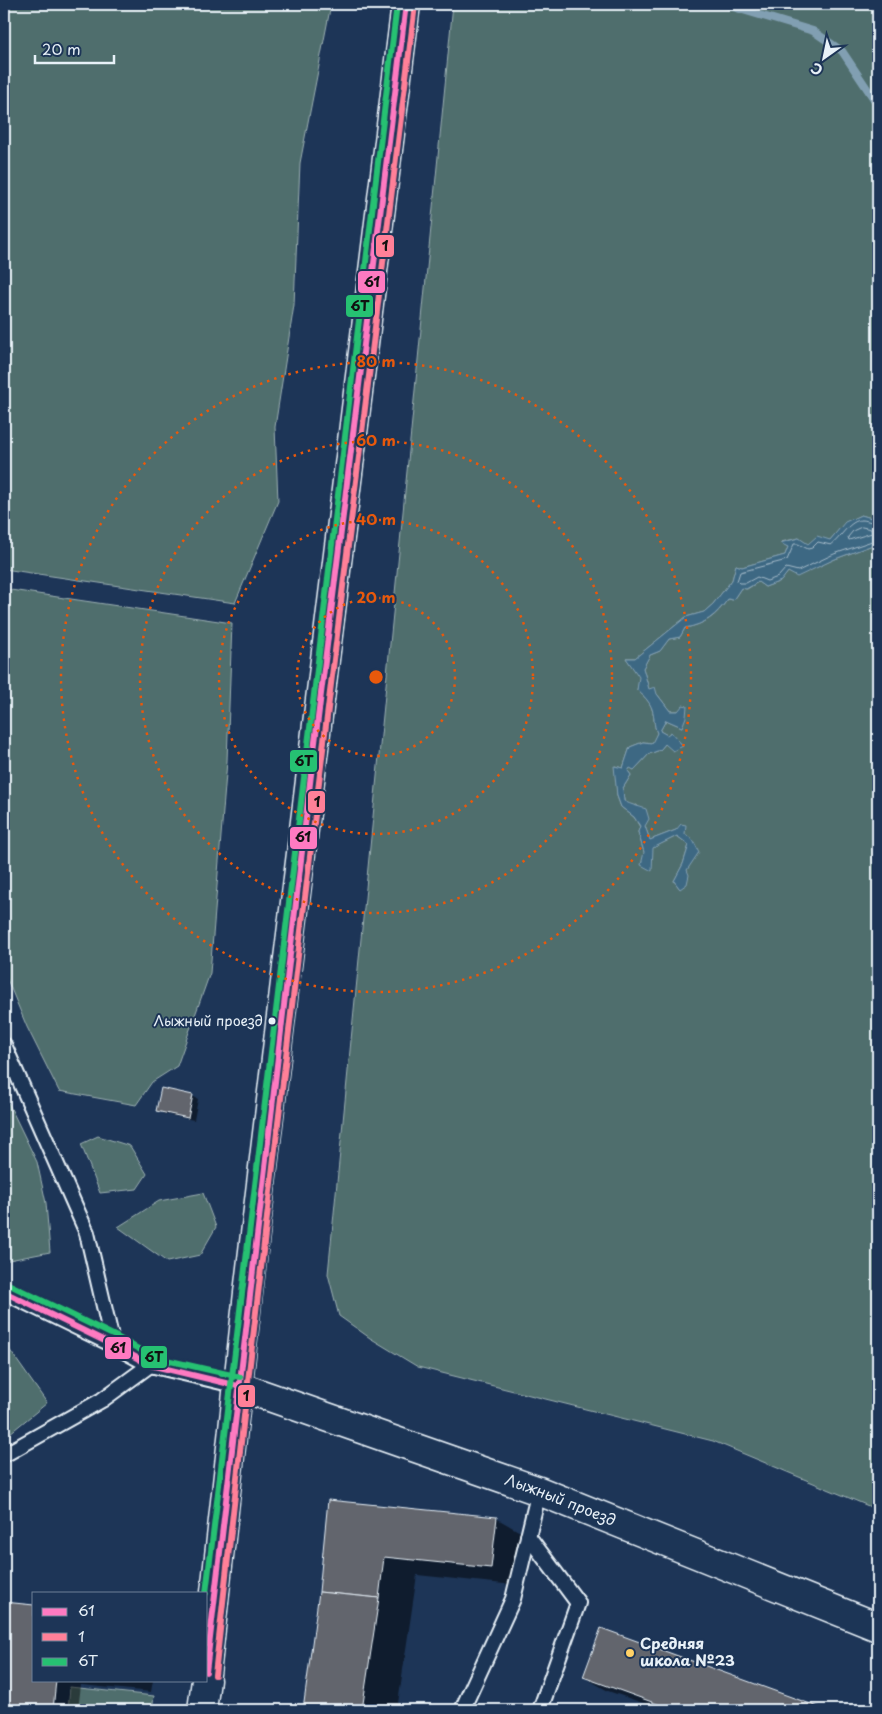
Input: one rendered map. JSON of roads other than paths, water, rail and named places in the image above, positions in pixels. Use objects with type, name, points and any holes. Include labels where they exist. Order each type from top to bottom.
[{"type":"street","points":[[208,1656],[284,991],[406,4]]},
{"type":"street","name":"Лыжный проезд","points":[[238,1386],[538,1491],[878,1627]]},
{"type":"street","points":[[202,1710],[206,1682]]},
{"type":"lane","points":[[4,1045],[88,1233],[113,1345]]},
{"type":"lane","points":[[4,1292],[150,1365],[238,1386]]},
{"type":"lane","points":[[4,1455],[102,1400],[150,1365]]},
{"type":"lane","points":[[462,1710],[513,1599],[538,1491]]},
{"type":"lane","points":[[528,1536],[578,1602],[540,1710]]},
{"type":"water","points":[[878,514],[878,543],[835,559],[797,577],[788,572],[781,581],[765,587],[758,582],[746,589],[741,588],[733,600],[728,599],[710,618],[685,628],[680,637],[669,639],[660,651],[650,655],[643,668],[649,689],[655,687],[657,694],[670,711],[678,711],[683,705],[687,706],[686,717],[682,727],[666,720],[660,731],[667,735],[671,732],[683,746],[673,751],[665,744],[660,750],[649,754],[634,770],[630,768],[628,771],[631,775],[623,788],[624,801],[646,809],[649,819],[645,826],[650,840],[676,830],[681,824],[686,825],[685,834],[693,840],[699,852],[687,870],[689,875],[687,884],[680,889],[674,881],[683,864],[689,845],[677,836],[653,848],[652,871],[641,865],[644,852],[638,832],[640,826],[634,817],[621,807],[617,796],[614,766],[623,768],[630,747],[643,742],[652,743],[657,733],[651,706],[637,690],[639,677],[626,658],[635,658],[686,617],[704,612],[713,604],[732,580],[736,565],[742,567],[785,555],[788,547],[780,543],[799,538],[808,544],[817,536],[830,540],[845,522],[861,515],[875,519]]},
{"type":"waterway","points":[[723,4],[813,31],[842,51],[878,105]]},
{"type":"place","name":"Лыжный проезд","points":[[272,1021]]},
{"type":"place","name":"Средняя школа №23","points":[[630,1653]]}]
